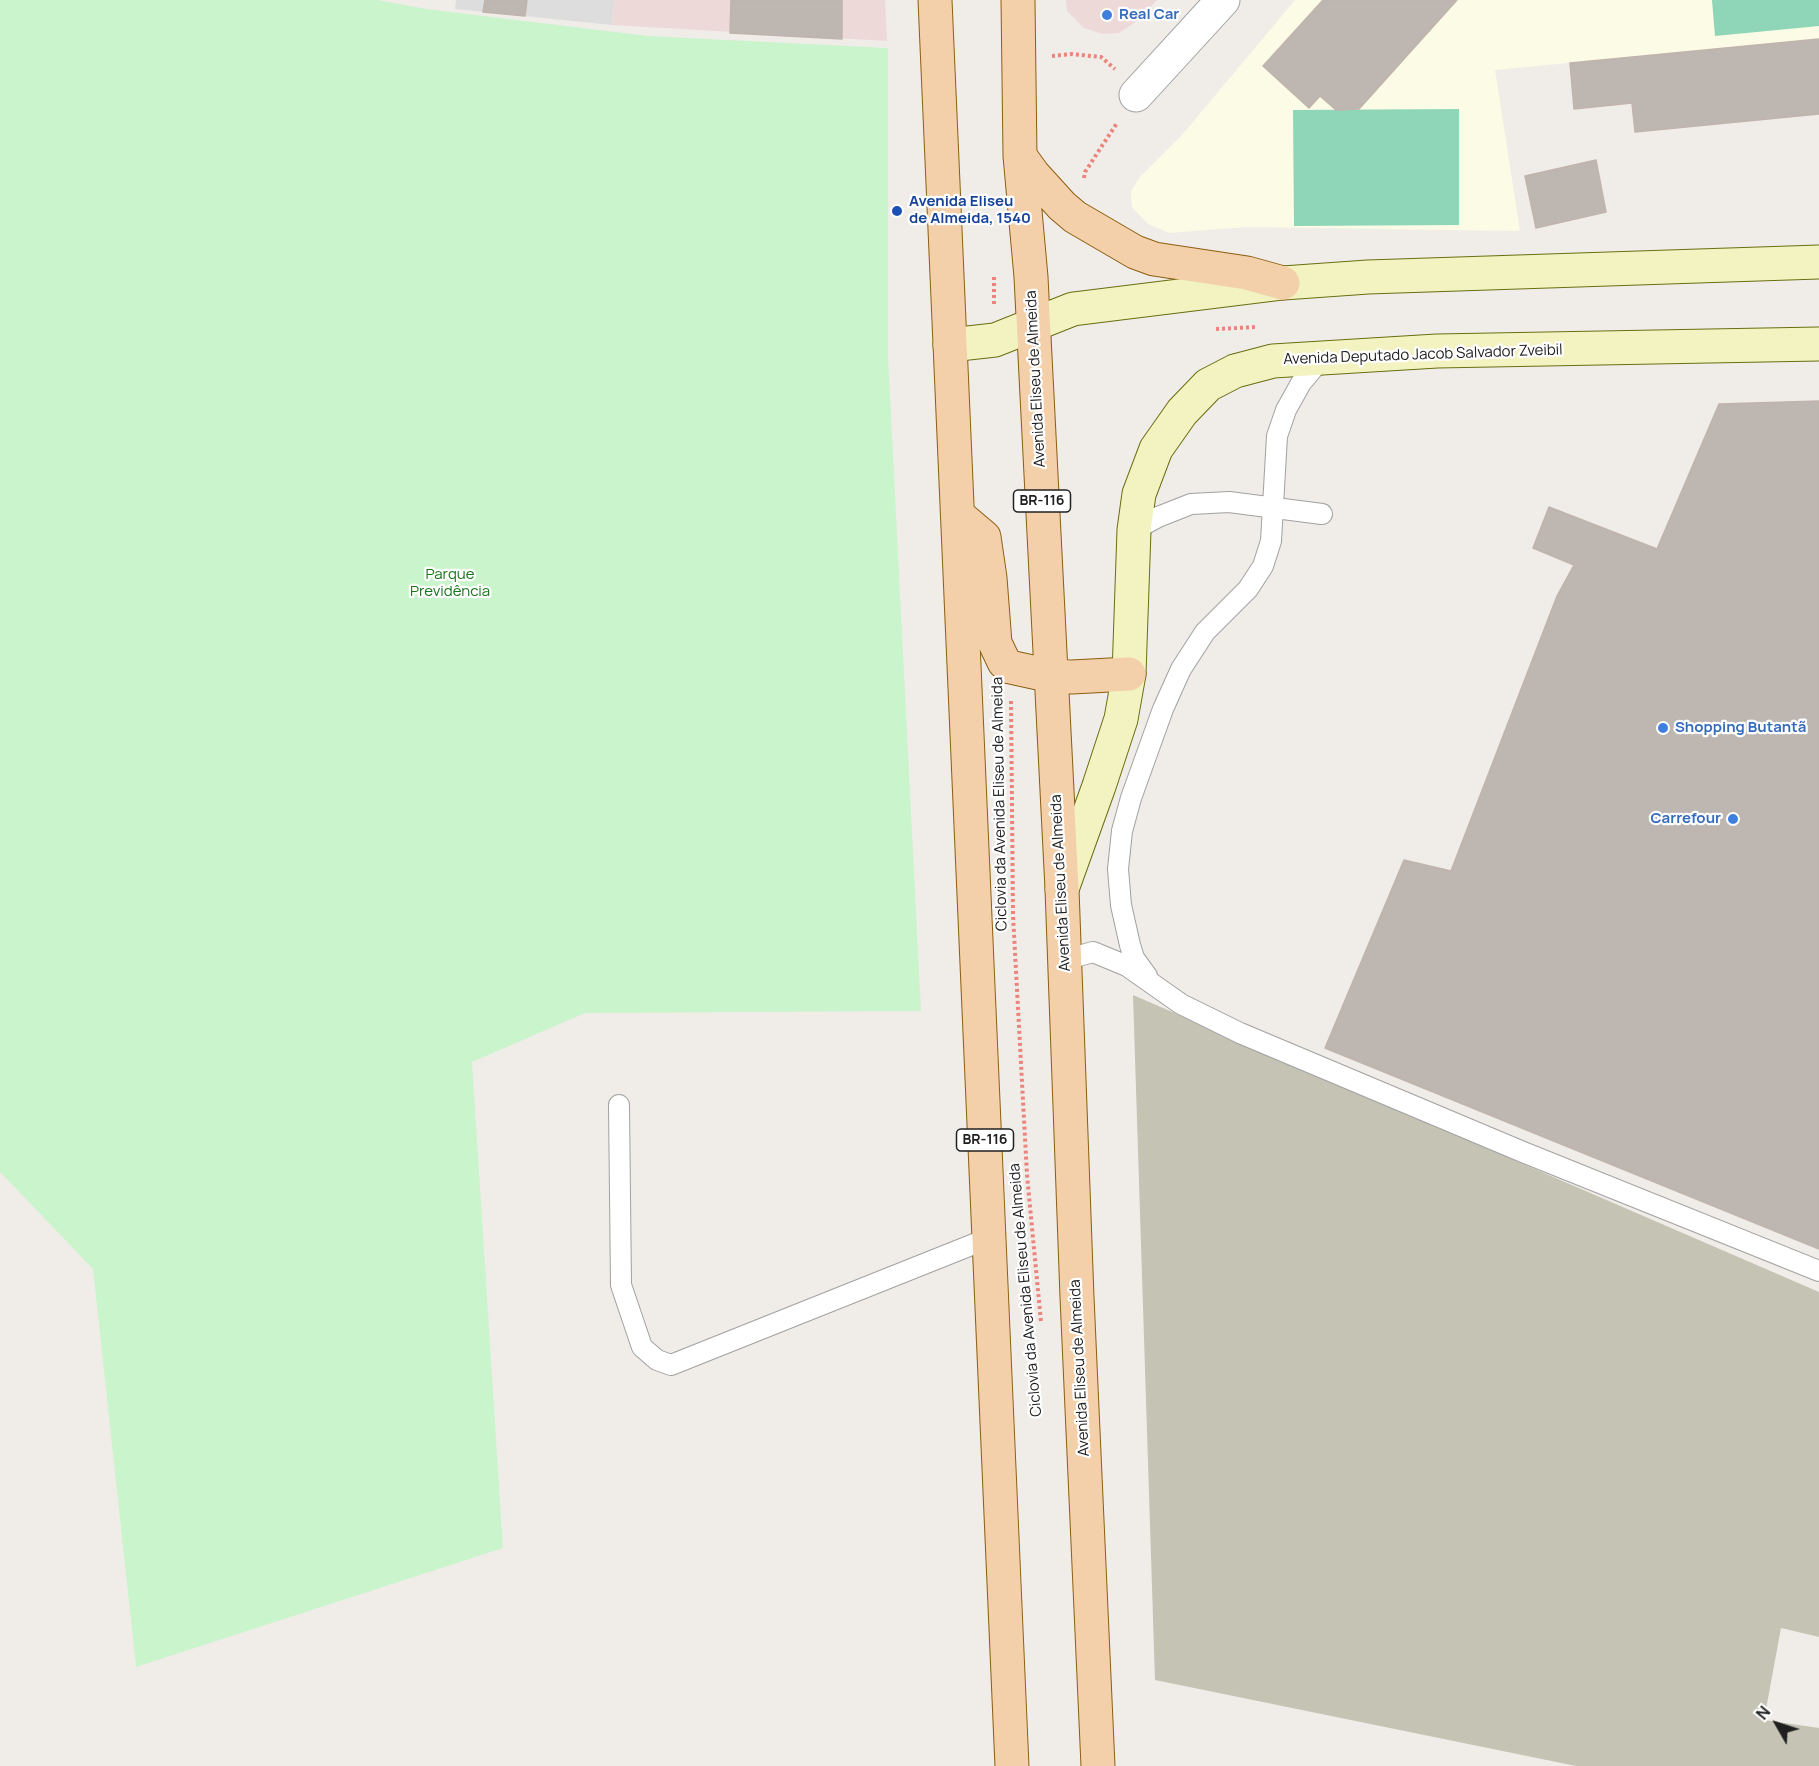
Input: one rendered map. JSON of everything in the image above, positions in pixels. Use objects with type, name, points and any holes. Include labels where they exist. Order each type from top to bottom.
[{"type":"main road","name":"BR-116","points":[[935,0],[1012,1766]]},
{"type":"main road","name":"Avenida Eliseu de Almeida","points":[[1018,0],[1020,156],[1031,277],[1062,889],[1098,1766]]},
{"type":"main road","points":[[1020,156],[1033,174],[1075,217],[1135,252],[1154,259],[1247,273],[1283,283]]},
{"type":"main road","points":[[950,345],[995,340],[1073,309],[1283,283],[1368,277],[1819,262]]},
{"type":"main road","name":"Avenida Deputado Jacob Salvador Zveibil","points":[[1062,889],[1121,718],[1129,674],[1134,530],[1139,494],[1156,449],[1182,412],[1208,386],[1235,371],[1273,361],[1437,351],[1819,344]]},
{"type":"main road","points":[[958,515],[984,537],[995,643],[1004,662],[1010,667],[1051,676],[1129,674]]},
{"type":"street","points":[[1136,95],[1223,0]]},
{"type":"lane","points":[[1156,988],[1134,958],[1121,905],[1118,870],[1122,831],[1131,798],[1163,709],[1181,669],[1205,632],[1248,589],[1263,566],[1270,541],[1277,436],[1301,383],[1321,358]]},
{"type":"lane","points":[[1134,530],[1158,516],[1191,504],[1229,502],[1322,514]]},
{"type":"lane","points":[[1064,960],[1093,952],[1127,966],[1181,1004],[1240,1033],[1523,1152],[1819,1271]]},
{"type":"lane","points":[[619,1105],[621,1285],[642,1347],[657,1360],[670,1365],[989,1238]]},
{"type":"path","points":[[1019,60],[1072,54],[1101,57],[1123,75],[1136,95],[1085,172],[1075,217]]},
{"type":"path","name":"Ciclovia da Avenida Eliseu de Almeida","points":[[1010,667],[1013,915],[1027,1175],[1041,1326]]},
{"type":"shaded area","points":[[456,0],[615,0],[612,25],[455,9]]},
{"type":"shaded area","points":[[615,0],[885,0],[887,41],[612,25]]},
{"type":"shaded area","name":"Real Car","points":[[1066,0],[1157,0],[1140,19],[1119,33],[1103,34],[1084,28],[1067,11]]},
{"type":"shaded area","points":[[1295,0],[1819,0],[1819,39],[1495,70],[1520,231],[1245,227],[1169,233],[1148,224],[1132,207],[1131,191],[1140,177],[1182,135]]},
{"type":"shaded area","points":[[1133,995],[1819,1292],[1819,1637],[1781,1628],[1764,1720],[1819,1728],[1819,1766],[1576,1766],[1155,1680]]},
{"type":"green space","name":"Parque Previdência","points":[[0,0],[378,0],[426,9],[648,36],[888,48],[888,355],[921,1011],[585,1013],[472,1062],[503,1548],[136,1667],[93,1269],[0,1172]]},
{"type":"green space","points":[[1712,0],[1819,0],[1819,26],[1715,36]]},
{"type":"green space","points":[[1459,109],[1459,225],[1294,226],[1293,110]]},
{"type":"building","points":[[485,0],[527,0],[525,16],[483,12]]},
{"type":"building","points":[[731,0],[842,0],[842,39],[730,33]]},
{"type":"building","points":[[1323,0],[1457,0],[1359,109],[1336,110],[1320,96],[1309,108],[1263,66]]},
{"type":"building","points":[[1819,39],[1819,114],[1635,132],[1632,103],[1574,109],[1570,63]]},
{"type":"building","points":[[1596,160],[1606,212],[1536,228],[1525,176]]},
{"type":"building","name":"Shopping Butantã","points":[[1819,401],[1819,1249],[1325,1048],[1404,860],[1451,871],[1557,596],[1574,565],[1533,548],[1549,507],[1657,549],[1719,404]]},
{"type":"place","name":"Real Car","points":[[1107,15]]},
{"type":"place","name":"Avenida Eliseu de Almeida, 1540","points":[[897,211]]},
{"type":"place","name":"Shopping Butantã","points":[[1663,728]]},
{"type":"place","name":"Carrefour","points":[[1733,819]]}]
